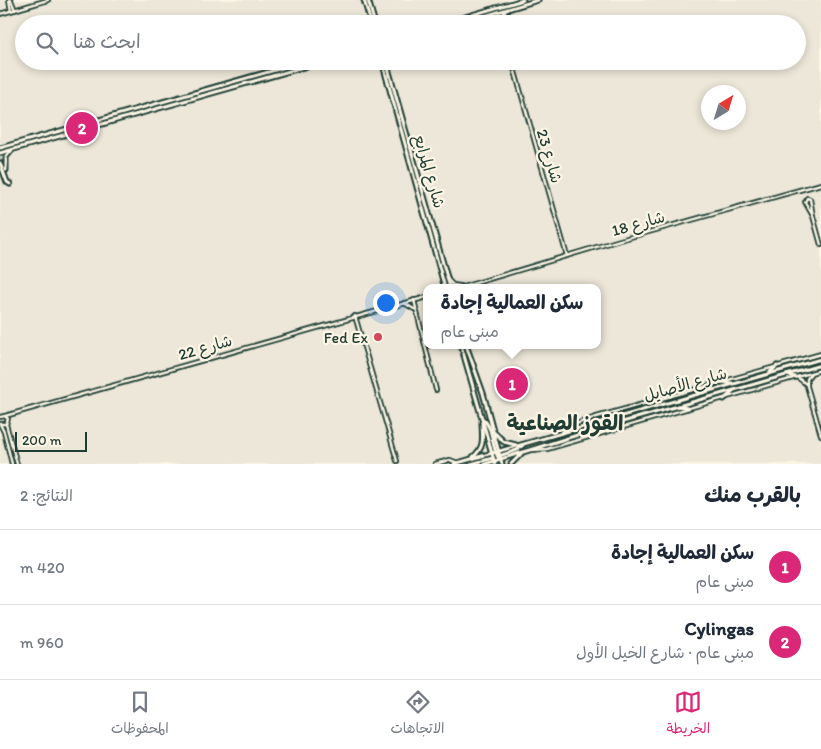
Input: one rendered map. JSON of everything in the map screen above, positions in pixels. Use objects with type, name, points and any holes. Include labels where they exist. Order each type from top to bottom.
[{"type":"main road","points":[[364,0],[369,15]]},
{"type":"main road","points":[[368,0],[370,15]]},
{"type":"main road","points":[[472,15],[523,0]]},
{"type":"main road","points":[[487,15],[538,0]]},
{"type":"main road","points":[[0,148],[275,70]]},
{"type":"main road","points":[[0,153],[293,70]]},
{"type":"main road","name":"شارع المرابع","points":[[384,70],[448,284]]},
{"type":"main road","name":"شارع المرابع","points":[[388,70],[446,280],[445,284]]},
{"type":"main road","points":[[6,170],[6,157],[13,149]]},
{"type":"main road","points":[[0,163],[10,184]]},
{"type":"main road","points":[[462,349],[482,419],[497,458]]},
{"type":"main road","points":[[467,349],[497,436],[509,444],[521,445]]},
{"type":"main road","name":"شارع الأصايل","points":[[484,464],[521,445],[821,358]]},
{"type":"main road","name":"شارع الأصايل","points":[[454,464],[469,460],[497,458],[522,453],[584,433],[821,365]]},
{"type":"main road","points":[[769,373],[778,366]]},
{"type":"main road","points":[[786,375],[795,377]]},
{"type":"main road","points":[[721,382],[736,383]]},
{"type":"main road","points":[[724,398],[735,390]]},
{"type":"main road","points":[[677,406],[687,408]]},
{"type":"main road","points":[[469,460],[477,454],[483,444],[482,419]]},
{"type":"main road","points":[[492,426],[497,458]]},
{"type":"main road","points":[[511,464],[522,453]]},
{"type":"main road","points":[[471,464],[497,458]]},
{"type":"street","points":[[10,0],[15,10]]},
{"type":"street","points":[[10,0],[11,11]]},
{"type":"street","points":[[0,14],[48,0]]},
{"type":"street","points":[[503,15],[507,9]]},
{"type":"street","name":"شارع 23","points":[[515,70],[567,256]]},
{"type":"street","name":"شارع 18","points":[[470,284],[821,184]]},
{"type":"street","points":[[813,216],[805,202],[807,198],[810,199],[821,245]]},
{"type":"street","name":"شارع 18","points":[[446,280],[452,284]]},
{"type":"street","points":[[415,308],[421,298]]},
{"type":"street","name":"شارع 22","points":[[0,417],[421,298]]},
{"type":"street","points":[[413,300],[423,340]]},
{"type":"street","points":[[402,303],[415,308]]},
{"type":"street","points":[[356,316],[397,461]]},
{"type":"street","points":[[425,349],[436,390]]},
{"type":"street","points":[[562,433],[570,426],[586,420],[821,354]]},
{"type":"street","points":[[532,450],[547,449],[821,370]]},
{"type":"street","points":[[812,372],[807,379],[807,386],[821,436]]},
{"type":"street","points":[[795,377],[802,380],[807,386]]},
{"type":"street","points":[[12,464],[4,432],[0,424],[7,423],[15,414]]},
{"type":"street","points":[[5,416],[17,464]]},
{"type":"street","points":[[434,464],[450,460],[458,462]]},
{"type":"shaded area","points":[[0,0],[821,0],[821,464],[0,464]]},
{"type":"place","name":"Cylingas","points":[[82,128]]},
{"type":"place","name":"Fed Ex","points":[[378,337]]},
{"type":"place","name":"سكن العمالية إجادة","points":[[512,384]]},
{"type":"district","name":"القوز الصناعية","points":[[565,423]]}]
